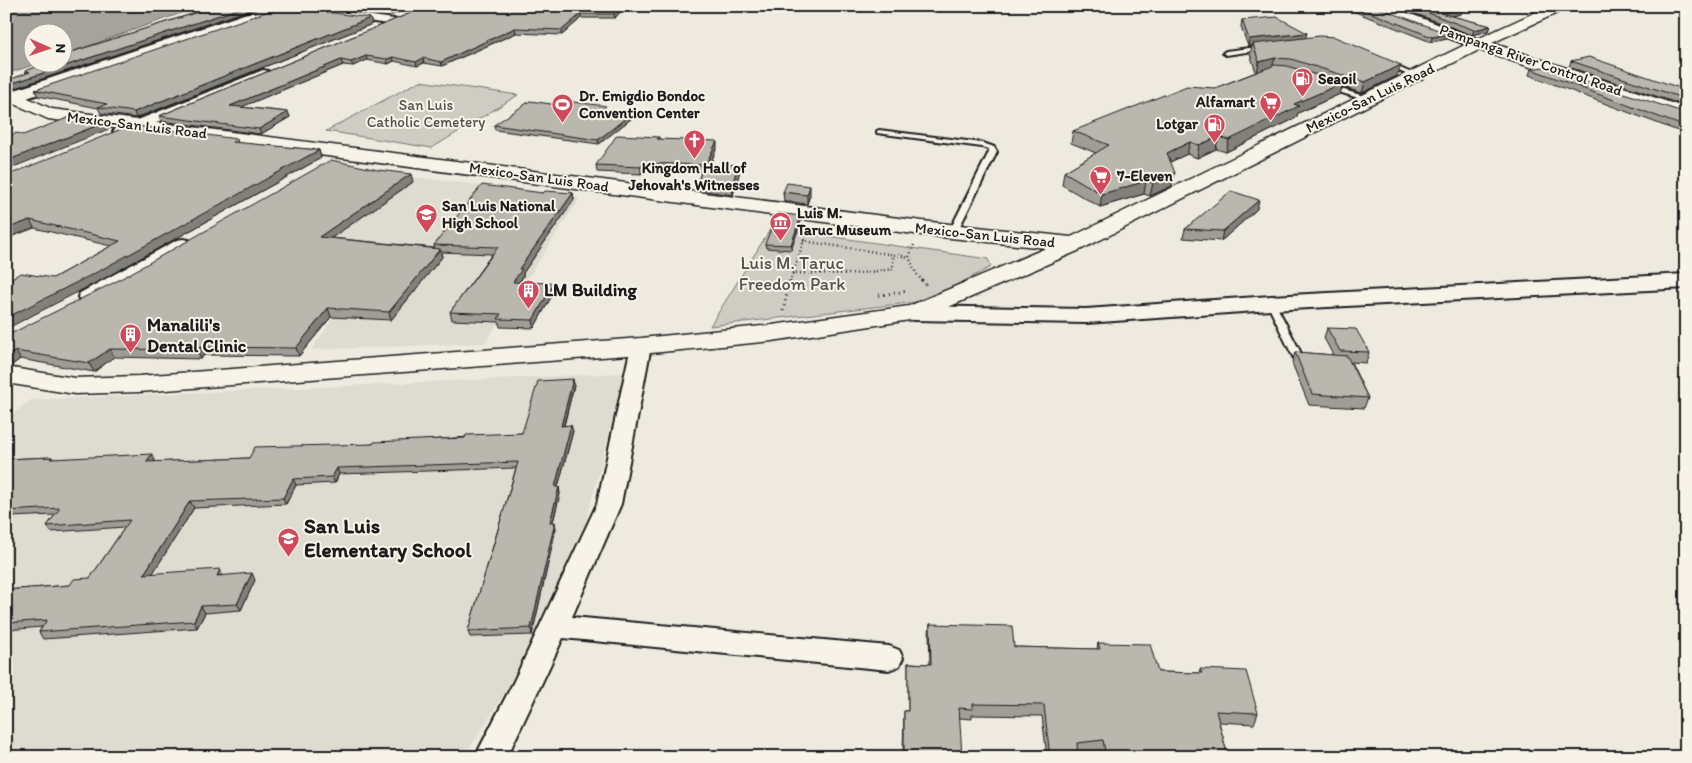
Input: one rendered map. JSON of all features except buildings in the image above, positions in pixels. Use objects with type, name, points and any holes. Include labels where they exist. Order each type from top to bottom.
[{"type":"main road","name":"Mexico-San Luis Road","points":[[9,96],[48,114],[953,232],[1074,244],[1478,44],[1561,6]]},
{"type":"main road","name":"Pampanga River Control Road","points":[[1478,44],[1686,114]]},
{"type":"main road","points":[[6,375],[75,386],[139,384],[641,346],[772,333],[914,313],[1074,244]]},
{"type":"street","name":"Pampanga River Control Road","points":[[1376,6],[1478,44]]},
{"type":"street","points":[[9,96],[285,7]]},
{"type":"street","points":[[319,12],[399,20],[367,32]]},
{"type":"street","points":[[111,135],[277,68]]},
{"type":"street","points":[[321,166],[346,152]]},
{"type":"street","points":[[76,303],[195,237]]},
{"type":"street","points":[[914,313],[1086,316],[1271,303],[1686,281]]},
{"type":"street","points":[[491,757],[554,626],[609,504],[641,346]]},
{"type":"street","points":[[554,626],[889,658]]},
{"type":"lane","points":[[1226,53],[1275,47]]},
{"type":"lane","points":[[1381,62],[1415,76]]},
{"type":"lane","points":[[1322,85],[1368,100]]},
{"type":"lane","points":[[879,132],[983,145],[992,148],[993,152],[953,232]]},
{"type":"lane","points":[[1271,303],[1298,357]]},
{"type":"path","points":[[772,333],[784,309],[792,273],[813,214]]},
{"type":"path","points":[[922,228],[909,257],[916,273],[928,288],[945,300]]},
{"type":"path","points":[[803,241],[909,257]]},
{"type":"path","points":[[792,273],[853,274],[893,269],[894,255]]},
{"type":"shaded area","points":[[6,6],[201,6],[72,52],[72,22],[22,22],[22,69],[6,74]]},
{"type":"shaded area","name":"San Luis National High School","points":[[390,174],[580,198],[485,343],[311,350],[359,281],[238,269]]},
{"type":"shaded area","name":"San Luis Elementary School","points":[[625,373],[586,522],[524,663],[464,757],[6,757],[6,419],[31,400]]},
{"type":"green space","name":"San Luis Catholic Cemetery","points":[[420,81],[518,95],[432,148],[326,131]]},
{"type":"green space","name":"Luis M. Taruc Freedom Park","points":[[771,228],[988,259],[991,267],[943,292],[917,302],[710,326]]},
{"type":"place","name":"Seaoil","points":[[1302,98]]},
{"type":"place","name":"Alfamart","points":[[1271,121]]},
{"type":"place","name":"Dr. Emigdio Bondoc Convention Center","points":[[563,124]]},
{"type":"place","name":"Lotgar","points":[[1214,143]]},
{"type":"place","name":"Kingdom Hall of Jehovah's Witnesses","points":[[694,159]]},
{"type":"place","name":"7-Eleven","points":[[1101,195]]},
{"type":"place","name":"San Luis National High School","points":[[426,234]]},
{"type":"place","name":"Luis M. Taruc Museum","points":[[781,241]]},
{"type":"place","name":"LM Building","points":[[528,309]]},
{"type":"place","name":"Manalili's Dental Clinic","points":[[131,354]]},
{"type":"place","name":"San Luis Elementary School","points":[[288,557]]}]
